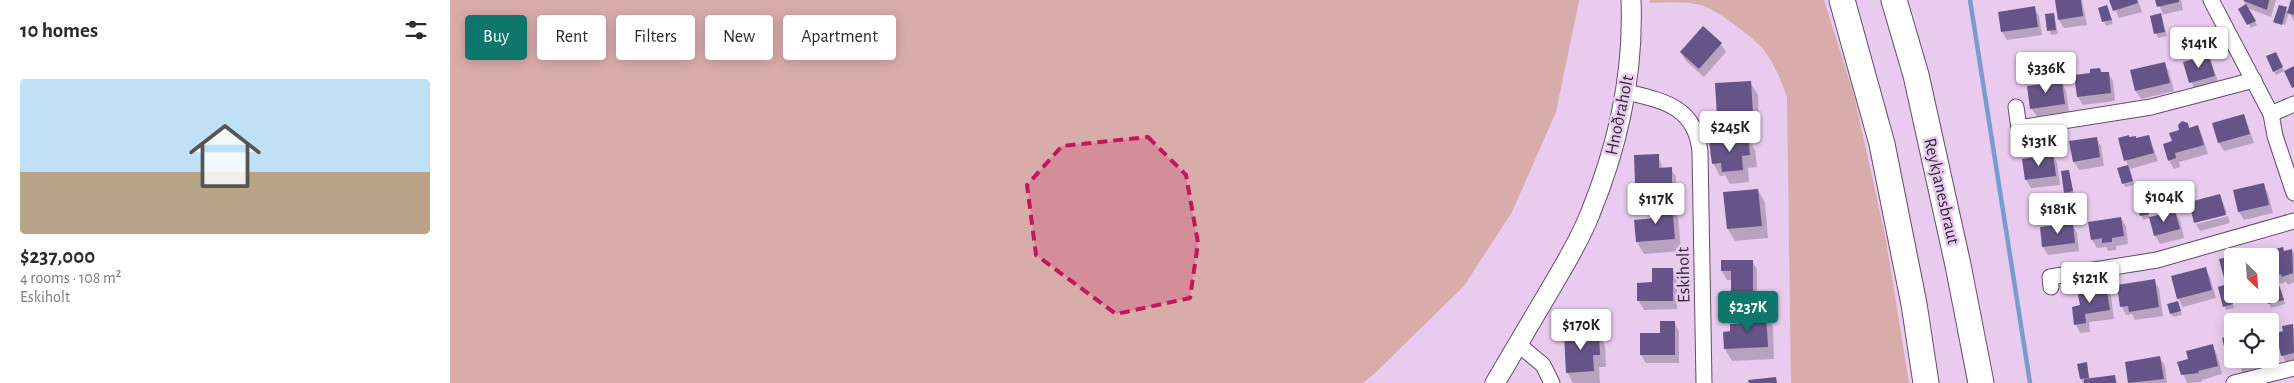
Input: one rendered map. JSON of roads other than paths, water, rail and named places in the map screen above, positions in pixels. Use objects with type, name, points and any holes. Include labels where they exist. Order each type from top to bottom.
[{"type":"highway","points":[[1842,0],[1882,144],[1914,304],[1926,383]]},
{"type":"highway","name":"Reykjanesbraut","points":[[1894,0],[1916,75],[1958,265],[1981,383]]},
{"type":"street","name":"Hnoðraholt","points":[[1496,383],[1568,258],[1590,215],[1605,173],[1627,92],[1631,48],[1631,0]]},
{"type":"street","points":[[2211,0],[2271,114],[2275,136],[2293,188]]},
{"type":"street","points":[[2016,107],[2019,128],[2151,107],[2254,80]]},
{"type":"street","name":"Eskiholt","points":[[1627,92],[1662,101],[1680,110],[1697,134],[1700,152],[1704,383]]},
{"type":"street","points":[[2271,114],[2294,104]]},
{"type":"street","points":[[2051,287],[2050,277],[2157,260],[2294,220]]},
{"type":"street","points":[[1518,344],[1543,366],[1552,383]]},
{"type":"street","points":[[2234,383],[2294,368]]},
{"type":"waterway","points":[[1970,0],[2030,383]]}]
